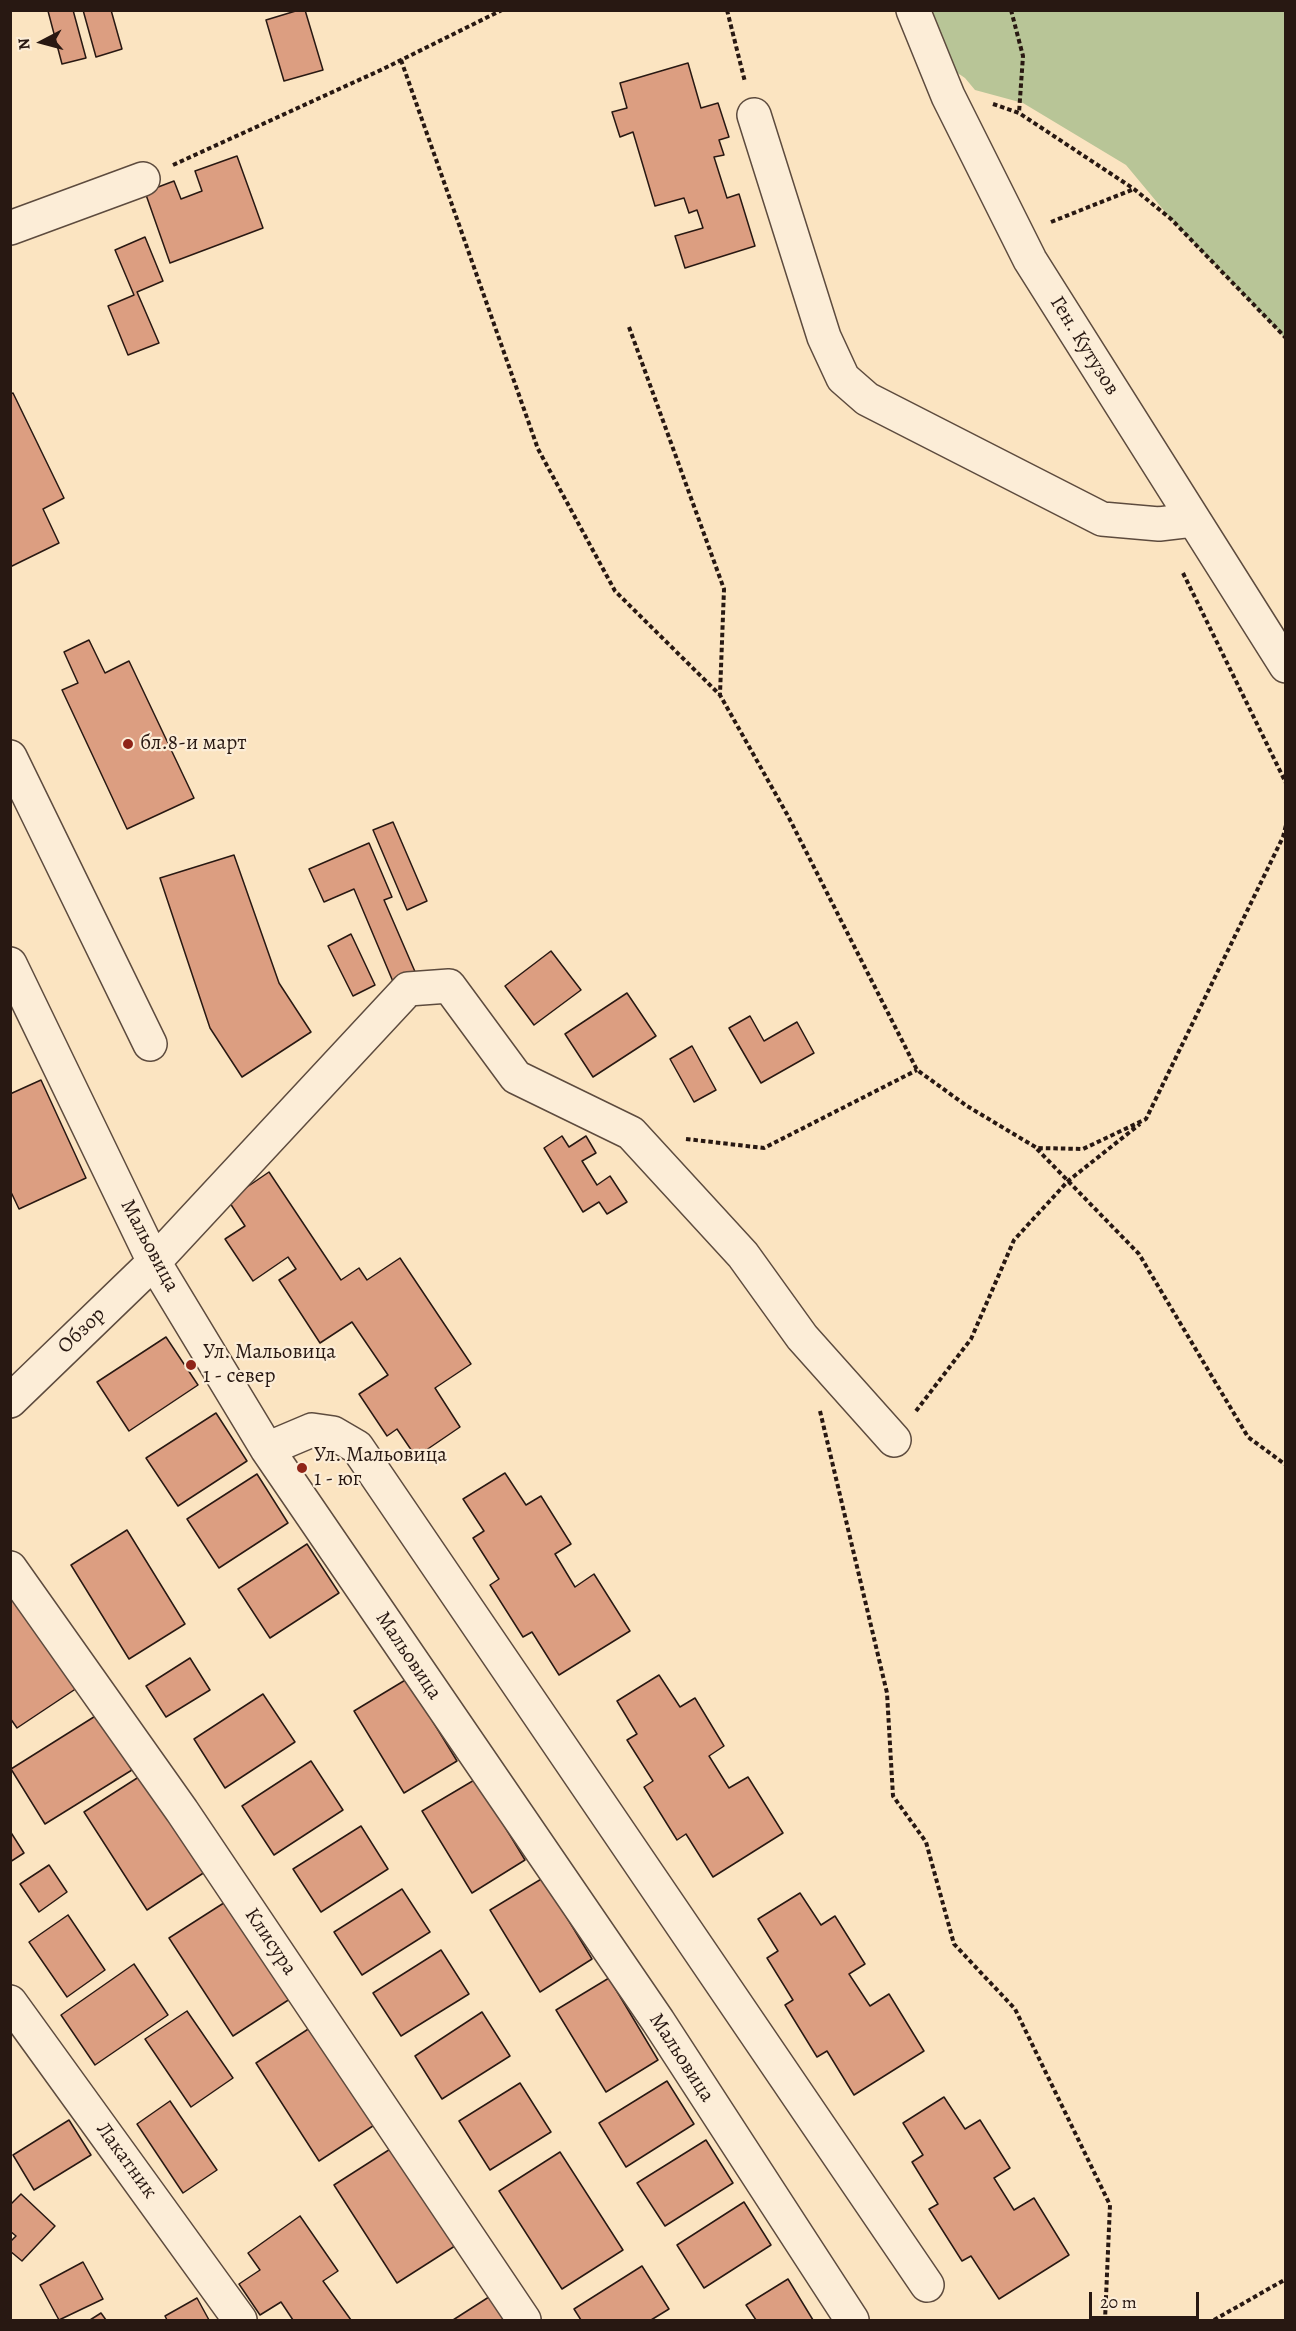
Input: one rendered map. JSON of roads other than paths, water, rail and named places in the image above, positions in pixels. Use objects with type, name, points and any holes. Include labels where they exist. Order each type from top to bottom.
[{"type":"street","name":"Ген. Кутузов","points":[[913,10],[948,96],[1017,235],[1286,666]]},
{"type":"street","points":[[754,115],[824,338],[843,378],[867,399],[1102,519],[1158,524],[1193,520]]},
{"type":"street","points":[[10,228],[143,179]]},
{"type":"street","points":[[10,757],[150,1044]]},
{"type":"street","name":"Мальовица","points":[[10,964],[154,1262],[267,1449],[658,2021],[852,2320]]},
{"type":"street","name":"Обзор","points":[[10,1401],[154,1262],[408,989],[449,986],[516,1077],[632,1133],[743,1255],[802,1337],[894,1440]]},
{"type":"street","points":[[267,1449],[312,1430],[333,1433],[357,1447],[927,2285]]},
{"type":"street","name":"Клисура","points":[[10,1568],[182,1811],[524,2320]]},
{"type":"street","name":"Лакатник","points":[[10,2002],[240,2320]]},
{"type":"place","name":"бл.8-и март","points":[[128,744]]},
{"type":"place","name":"Ул. Мальовица 1 - север","points":[[191,1365]]},
{"type":"place","name":"Ул. Мальовица 1 - юг","points":[[302,1468]]}]
